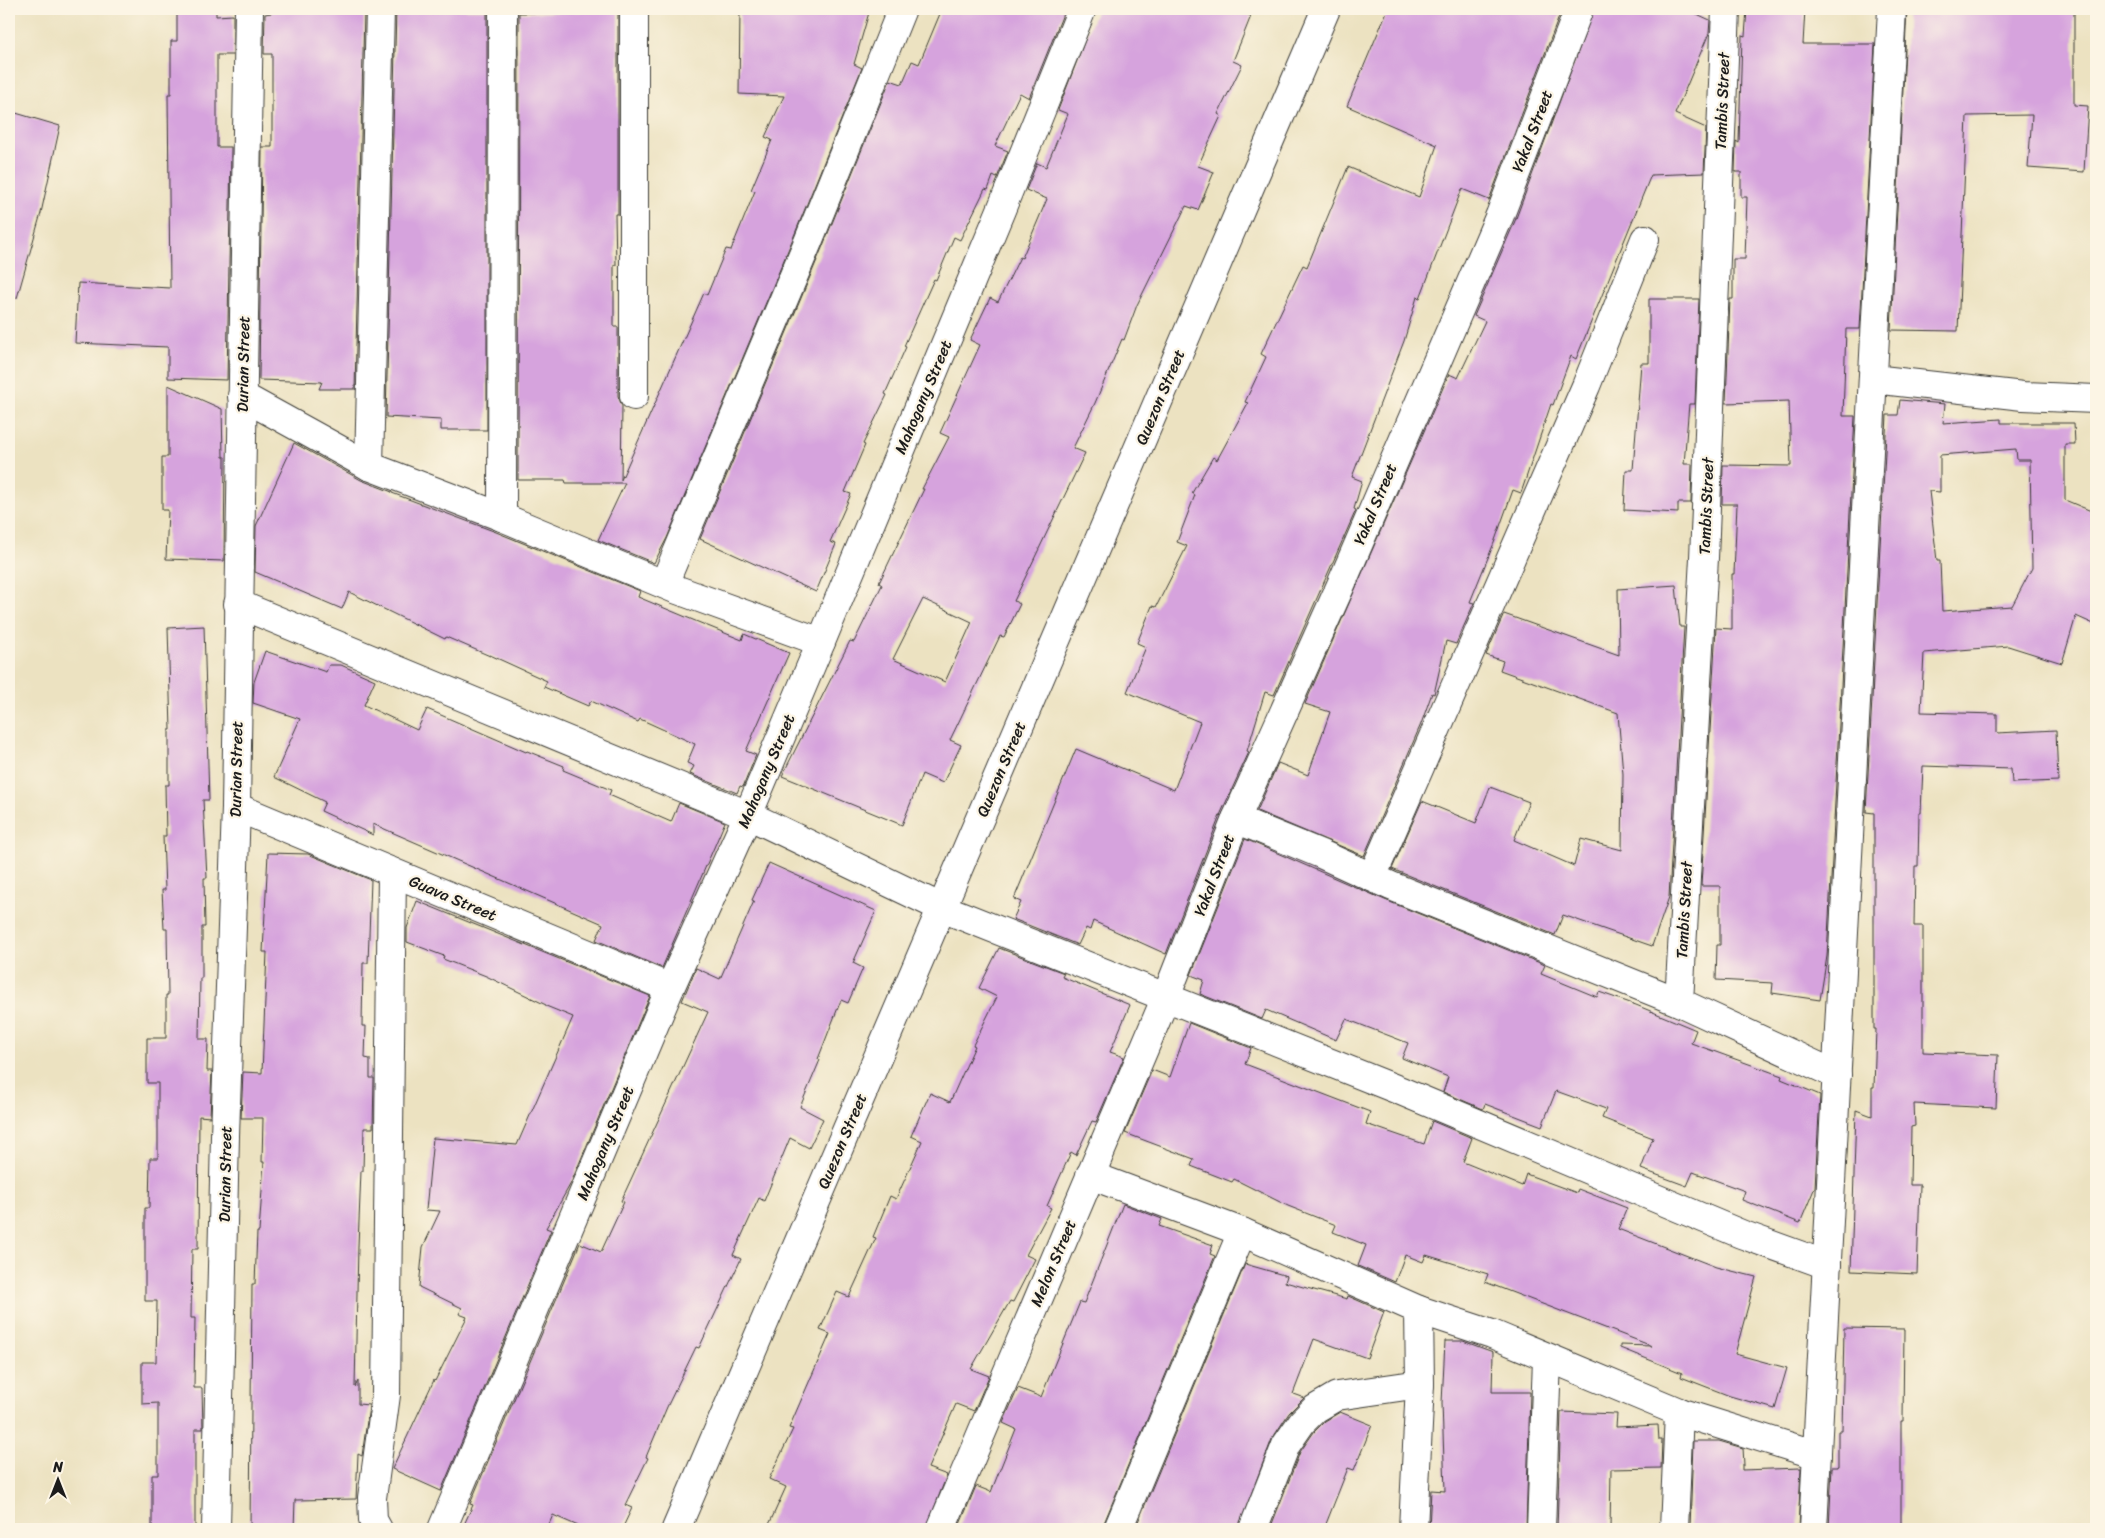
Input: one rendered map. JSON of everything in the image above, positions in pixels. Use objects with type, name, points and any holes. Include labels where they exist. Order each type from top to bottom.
[{"type":"street","name":"Durian Street","points":[[216,1529],[236,808],[249,9]]},
{"type":"street","points":[[369,466],[380,9]]},
{"type":"street","points":[[502,517],[503,9]]},
{"type":"street","points":[[634,9],[634,396]]},
{"type":"street","points":[[664,584],[808,242],[902,9]]},
{"type":"street","name":"Mahogany Street","points":[[442,1529],[670,988],[748,814],[821,642],[1001,210],[1082,9]]},
{"type":"street","name":"Quezon Street","points":[[676,1529],[1326,9]]},
{"type":"street","name":"Yakal Street","points":[[1166,997],[1236,819],[1340,587],[1500,215],[1579,9]]},
{"type":"street","name":"Tambis Street","points":[[1679,1002],[1704,558],[1726,9]]},
{"type":"street","points":[[1813,1529],[1892,9]]},
{"type":"street","points":[[1372,877],[1586,386],[1645,239]]},
{"type":"street","points":[[1873,379],[2023,396],[2096,398]]},
{"type":"street","points":[[242,396],[369,466],[502,517],[664,584],[821,642]]},
{"type":"street","points":[[238,604],[748,814],[942,908],[1401,1090],[1740,1234],[1828,1265]]},
{"type":"street","name":"Guava Street","points":[[236,808],[670,988]]},
{"type":"street","points":[[1236,819],[1372,877],[1679,1002],[1837,1075]]},
{"type":"street","points":[[378,1529],[373,1520],[372,1498],[386,1395],[392,872]]},
{"type":"street","name":"Melon Street","points":[[941,1529],[1166,997]]},
{"type":"street","points":[[1090,1175],[1242,1232],[1419,1310],[1492,1334],[1679,1412],[1818,1455]]},
{"type":"street","points":[[1118,1529],[1242,1232]]},
{"type":"street","points":[[1413,1529],[1420,1384],[1419,1310]]},
{"type":"street","points":[[1541,1529],[1547,1358]]},
{"type":"street","points":[[1253,1529],[1286,1445],[1302,1422],[1315,1409],[1338,1396],[1420,1384]]},
{"type":"street","points":[[1674,1529],[1679,1412]]},
{"type":"building","points":[[177,9],[216,9],[216,16],[233,15],[233,55],[217,55],[217,147],[231,147],[227,380],[168,378],[168,347],[75,343],[78,283],[170,288],[168,94],[171,94],[171,41],[177,41]]},
{"type":"building","points":[[271,9],[312,9],[312,12],[364,11],[355,389],[319,389],[322,382],[259,380],[262,147],[272,147],[272,54],[264,54],[265,14],[271,13]]},
{"type":"building","points":[[396,9],[487,10],[487,430],[441,430],[441,420],[386,417]]},
{"type":"building","points":[[740,9],[870,9],[854,64],[862,68],[794,236],[667,538],[654,563],[598,540],[625,483],[566,483],[565,480],[518,480],[519,13],[618,11],[618,214],[615,214],[614,327],[618,327],[618,396],[622,406],[621,480],[704,293],[707,295],[726,249],[731,250],[755,191],[751,190],[772,140],[765,137],[784,96],[739,94]]},
{"type":"building","points":[[942,9],[1065,9],[1029,98],[1020,93],[995,146],[1008,151],[997,178],[993,176],[988,190],[985,189],[960,240],[954,237],[936,280],[934,279],[904,346],[906,347],[885,394],[887,395],[863,444],[865,445],[845,492],[851,494],[830,542],[836,544],[816,592],[700,539],[890,80],[902,84],[912,61],[919,64]]},
{"type":"building","points":[[1097,9],[1234,9],[1251,16],[1233,61],[1242,65],[1218,114],[1221,116],[1198,166],[1214,172],[1198,210],[1186,206],[1137,305],[1124,340],[1122,339],[1095,403],[1073,448],[1085,453],[1014,601],[1020,604],[1004,637],[1000,636],[950,740],[961,745],[943,783],[922,774],[902,825],[782,776],[850,641],[854,642],[882,585],[879,583],[924,489],[922,489],[949,437],[940,433],[980,345],[970,340],[990,298],[998,302],[1020,257],[1022,258],[1047,199],[1026,190],[1037,163],[1046,167],[1068,114],[1058,110]],"holes":[[[923,599],[972,622],[945,682],[893,659]]]},
{"type":"building","points":[[1388,9],[1562,9],[1489,200],[1462,189],[1420,298],[1417,297],[1404,341],[1352,477],[1362,481],[1354,509],[1356,510],[1274,695],[1265,692],[1247,751],[1249,752],[1221,813],[1166,954],[1093,921],[1090,930],[1086,928],[1078,945],[1013,919],[1021,902],[1014,899],[1076,749],[1174,790],[1200,722],[1127,692],[1146,647],[1137,643],[1152,606],[1156,607],[1187,546],[1177,542],[1195,495],[1192,493],[1213,457],[1217,460],[1248,403],[1245,402],[1266,357],[1261,354],[1303,265],[1307,267],[1348,167],[1419,197],[1437,145],[1347,106]]},
{"type":"building","points":[[1594,9],[1686,9],[1710,20],[1709,33],[1675,114],[1706,128],[1704,173],[1651,175],[1576,359],[1571,356],[1553,405],[1551,404],[1521,493],[1513,490],[1470,602],[1474,603],[1456,644],[1446,641],[1434,694],[1432,693],[1421,724],[1364,856],[1257,811],[1278,763],[1308,775],[1330,712],[1305,704],[1449,374],[1458,378],[1485,321],[1474,316],[1515,221]]},
{"type":"building","points":[[1747,9],[1805,9],[1803,44],[1875,44],[1860,329],[1846,329],[1843,416],[1855,416],[1827,956],[1820,1000],[1772,993],[1773,983],[1716,980],[1717,945],[1720,945],[1720,886],[1701,886],[1716,628],[1732,629],[1732,574],[1734,574],[1737,504],[1722,504],[1723,465],[1791,466],[1789,401],[1726,403],[1730,299],[1733,299],[1733,259],[1745,259],[1747,197],[1741,197],[1741,172],[1735,172],[1736,141],[1739,143],[1742,35],[1745,36]]},
{"type":"building","points":[[1907,9],[2074,9],[2074,105],[2088,106],[2084,172],[2028,168],[2032,115],[1967,116],[1958,331],[1891,330]]},
{"type":"building","points":[[9,111],[60,126],[41,213],[17,298],[9,297]]},
{"type":"building","points":[[1649,299],[1699,299],[1695,404],[1689,404],[1684,464],[1692,464],[1691,503],[1678,503],[1678,513],[1624,510],[1626,470],[1633,470],[1641,363],[1649,363]]},
{"type":"building","points":[[168,385],[222,409],[223,457],[225,457],[224,561],[166,559],[168,510],[162,510],[162,457],[168,457]]},
{"type":"building","points":[[1900,400],[1945,404],[1943,423],[2001,419],[2001,423],[2074,423],[2075,444],[2065,444],[2065,500],[2096,513],[2096,625],[2076,616],[2062,663],[2008,646],[1924,653],[1921,712],[1997,714],[1997,733],[2056,730],[2058,781],[2012,783],[2011,769],[1923,766],[1921,813],[1919,813],[1918,866],[1915,866],[1914,926],[1923,926],[1923,1052],[1998,1055],[1996,1108],[1914,1104],[1915,1126],[1911,1127],[1910,1185],[1920,1185],[1917,1274],[1851,1271],[1856,1110],[1872,1116],[1872,1087],[1874,1087],[1876,1029],[1874,1029],[1874,813],[1866,812],[1887,415],[1898,415]],"holes":[[[2016,449],[2017,460],[2030,460],[2032,568],[2012,606],[1942,611],[1940,561],[1937,561],[1929,491],[1940,492],[1940,455]]]},
{"type":"building","points":[[294,443],[361,480],[496,532],[640,591],[638,597],[742,640],[744,634],[789,653],[746,751],[756,755],[743,787],[740,786],[737,793],[690,774],[694,766],[687,763],[695,744],[640,719],[638,722],[591,701],[588,706],[544,687],[547,681],[490,655],[446,637],[445,639],[349,592],[342,609],[255,572],[256,526]]},
{"type":"building","points":[[1676,585],[1680,627],[1684,627],[1669,897],[1652,946],[1563,915],[1555,935],[1392,869],[1422,801],[1476,823],[1490,787],[1529,802],[1514,840],[1574,866],[1581,839],[1622,850],[1623,774],[1618,713],[1500,670],[1503,661],[1486,655],[1504,614],[1619,655],[1618,589]]},
{"type":"building","points":[[204,626],[209,800],[203,800],[207,878],[204,878],[205,927],[202,927],[199,1039],[208,1039],[207,1071],[212,1071],[210,1117],[199,1116],[198,1249],[192,1249],[191,1318],[195,1318],[194,1388],[202,1388],[203,1429],[195,1429],[195,1529],[152,1529],[152,1475],[158,1475],[158,1403],[142,1404],[142,1362],[156,1362],[157,1301],[145,1301],[145,1208],[149,1208],[150,1158],[158,1158],[158,1083],[147,1083],[147,1038],[166,1038],[166,995],[168,995],[167,929],[164,929],[162,890],[165,890],[163,836],[166,836],[165,785],[169,785],[169,730],[171,730],[168,628]]},
{"type":"building","points":[[265,651],[326,672],[329,665],[341,665],[375,680],[364,705],[417,730],[427,709],[526,752],[564,766],[563,770],[611,790],[609,795],[671,822],[679,803],[725,822],[662,968],[596,940],[603,924],[373,824],[373,835],[321,811],[325,802],[274,777],[300,719],[253,703],[254,682]]},
{"type":"building","points":[[1245,839],[1385,900],[1545,965],[1541,974],[1597,997],[1599,992],[1636,1005],[1696,1030],[1691,1043],[1782,1076],[1781,1079],[1820,1095],[1815,1187],[1800,1223],[1742,1200],[1745,1191],[1693,1172],[1687,1186],[1641,1169],[1653,1138],[1602,1118],[1606,1109],[1556,1091],[1542,1126],[1485,1104],[1483,1109],[1443,1092],[1448,1077],[1402,1058],[1408,1043],[1346,1019],[1336,1040],[1266,1010],[1262,1019],[1200,994],[1204,980],[1191,975]]},
{"type":"building","points":[[268,853],[308,854],[371,880],[368,963],[363,963],[362,1026],[366,1026],[365,1058],[370,1059],[370,1078],[374,1078],[373,1128],[364,1128],[363,1171],[361,1171],[355,1387],[358,1381],[358,1404],[369,1405],[369,1407],[362,1456],[358,1454],[356,1499],[295,1500],[294,1529],[250,1529],[252,1284],[255,1284],[257,1232],[259,1232],[264,1162],[262,1162],[263,1118],[241,1118],[243,1072],[262,1073],[267,952],[263,952]]},
{"type":"building","points":[[769,863],[876,911],[853,963],[863,968],[848,1003],[841,1000],[818,1059],[820,1060],[800,1107],[823,1119],[809,1148],[790,1138],[764,1201],[759,1198],[733,1255],[741,1259],[699,1348],[696,1347],[667,1407],[646,1457],[648,1458],[625,1505],[632,1508],[622,1529],[585,1529],[553,1515],[547,1529],[462,1529],[473,1505],[470,1504],[580,1243],[601,1252],[624,1202],[621,1201],[708,1012],[682,1001],[696,968],[720,979]]},
{"type":"building","points":[[417,901],[650,996],[571,1183],[546,1228],[551,1230],[441,1491],[392,1469],[434,1380],[467,1317],[459,1314],[462,1308],[419,1287],[423,1247],[440,1211],[426,1210],[433,1138],[517,1145],[573,1017],[546,1006],[486,976],[443,959],[444,956],[407,942],[407,928]]},
{"type":"building","points":[[999,948],[1064,973],[1062,977],[1130,1005],[1110,1052],[1124,1057],[1096,1122],[1092,1121],[1076,1155],[1071,1152],[1047,1206],[1051,1208],[1026,1255],[1035,1259],[1013,1302],[1010,1301],[971,1369],[989,1376],[974,1411],[956,1404],[928,1468],[947,1475],[926,1529],[767,1529],[786,1487],[769,1479],[793,1429],[789,1428],[830,1334],[820,1330],[837,1292],[849,1297],[876,1238],[873,1237],[890,1196],[896,1199],[922,1141],[911,1136],[930,1093],[950,1102],[975,1046],[973,1045],[997,997],[979,988]]},
{"type":"building","points":[[1189,1023],[1251,1048],[1245,1064],[1370,1112],[1366,1124],[1424,1144],[1432,1121],[1472,1138],[1463,1162],[1522,1186],[1526,1174],[1577,1193],[1578,1189],[1627,1208],[1618,1229],[1716,1267],[1756,1277],[1735,1354],[1787,1368],[1775,1409],[1730,1396],[1681,1377],[1682,1373],[1620,1348],[1620,1345],[1652,1346],[1485,1282],[1488,1274],[1426,1255],[1423,1262],[1405,1255],[1395,1282],[1358,1266],[1366,1245],[1333,1232],[1336,1225],[1288,1206],[1234,1179],[1232,1182],[1191,1166],[1194,1159],[1125,1133],[1152,1070],[1170,1077]]},
{"type":"building","points":[[1123,1204],[1162,1219],[1159,1226],[1213,1245],[1210,1254],[1215,1256],[1103,1529],[958,1529],[976,1486],[991,1492],[1016,1429],[1003,1423],[1018,1388],[1041,1397],[1080,1302],[1084,1303]]},
{"type":"building","points":[[1245,1264],[1287,1276],[1285,1282],[1347,1299],[1348,1296],[1384,1312],[1367,1358],[1314,1339],[1293,1394],[1304,1398],[1289,1413],[1272,1439],[1238,1529],[1135,1529]]},
{"type":"building","points":[[1844,1328],[1904,1329],[1903,1421],[1901,1421],[1901,1529],[1829,1529],[1832,1467],[1838,1467],[1838,1431],[1842,1431]]},
{"type":"building","points":[[1445,1341],[1463,1341],[1493,1352],[1492,1392],[1530,1392],[1526,1529],[1429,1529],[1431,1490],[1445,1491],[1442,1403]]},
{"type":"building","points":[[1340,1412],[1372,1425],[1354,1470],[1348,1468],[1324,1529],[1270,1529],[1300,1452],[1314,1432],[1325,1421]]},
{"type":"building","points":[[1561,1412],[1617,1414],[1616,1427],[1658,1425],[1659,1440],[1662,1440],[1661,1468],[1611,1469],[1610,1529],[1557,1529]]},
{"type":"building","points":[[1693,1441],[1719,1441],[1743,1448],[1744,1465],[1742,1465],[1742,1470],[1801,1468],[1798,1529],[1690,1529]]}]
